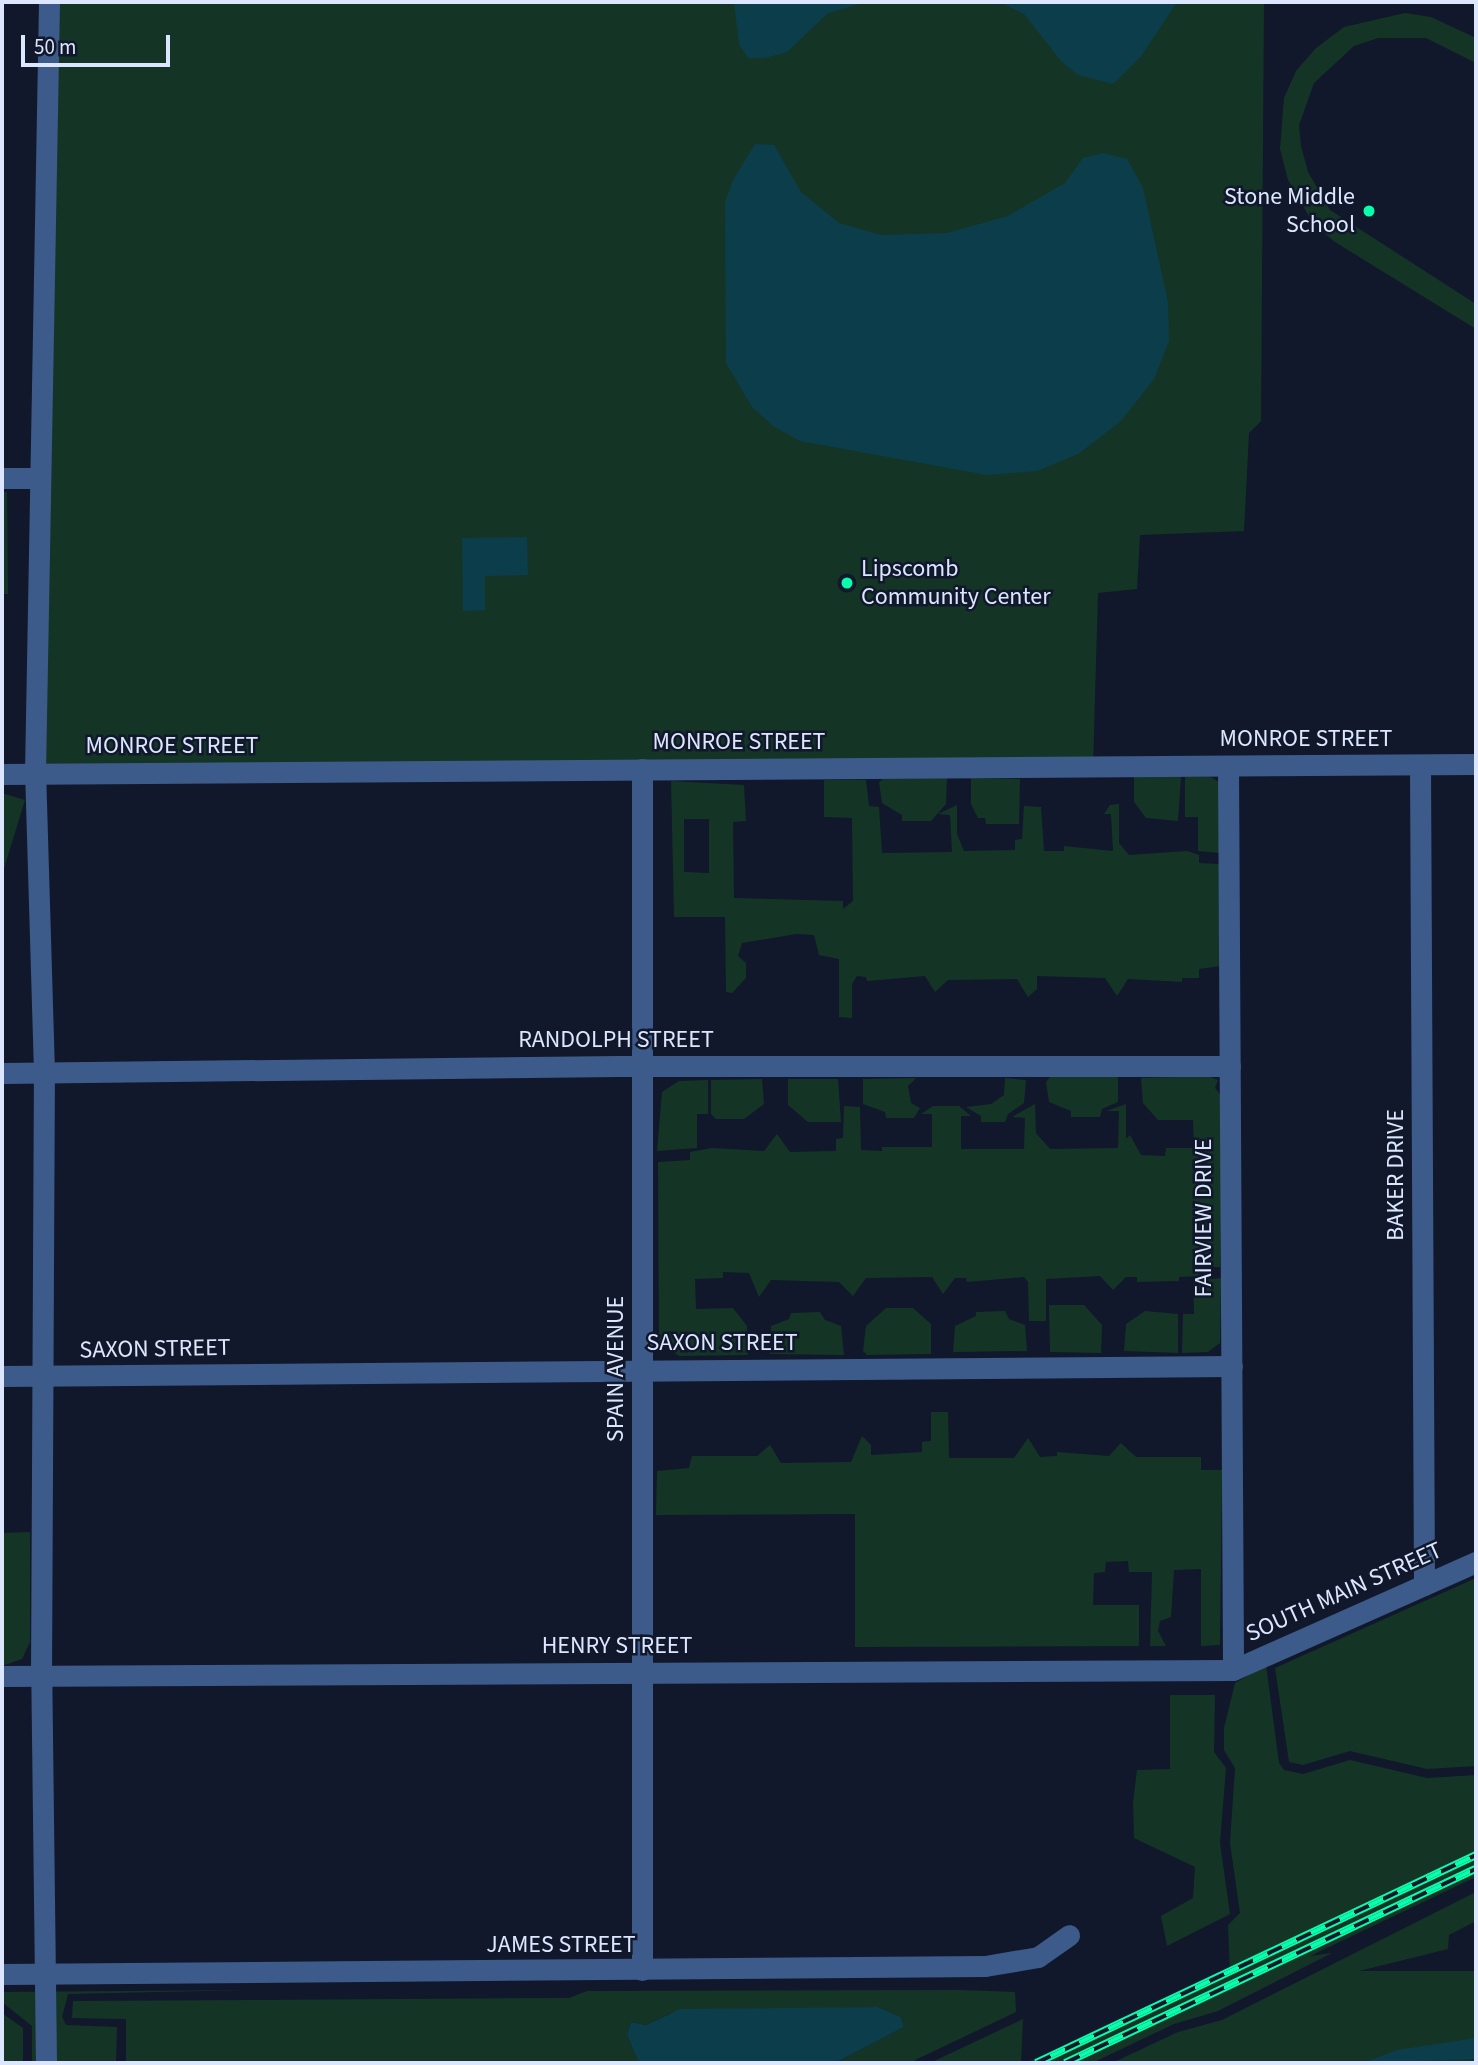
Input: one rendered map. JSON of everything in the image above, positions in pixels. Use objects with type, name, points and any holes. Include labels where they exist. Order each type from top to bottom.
[{"type":"street","points":[[46,2063],[41,1676],[44,1072],[35,773],[37,478],[48,2]]},
{"type":"street","points":[[2,478],[37,478]]},
{"type":"street","name":"MONROE STREET","points":[[2,774],[1476,764]]},
{"type":"street","name":"BAKER DRIVE","points":[[1420,765],[1424,1585]]},
{"type":"street","name":"FAIRVIEW DRIVE","points":[[1228,766],[1233,1671]]},
{"type":"street","name":"SPAIN AVENUE","points":[[642,768],[642,1970]]},
{"type":"street","name":"RANDOLPH STREET","points":[[2,1073],[643,1066],[1230,1066]]},
{"type":"street","name":"SAXON STREET","points":[[2,1376],[1231,1366]]},
{"type":"street","name":"SOUTH MAIN STREET","points":[[1233,1671],[1476,1562]]},
{"type":"street","name":"HENRY STREET","points":[[2,1676],[1233,1671]]},
{"type":"street","name":"JAMES STREET","points":[[2,1975],[985,1966],[1038,1957],[1069,1936]]},
{"type":"green space","points":[[49,2],[1264,2],[1261,421],[1249,433],[1244,531],[1140,535],[1137,589],[1098,593],[1093,766],[35,773]]},
{"type":"green space","points":[[1405,13],[1431,17],[1476,38],[1476,63],[1426,38],[1378,38],[1354,46],[1314,83],[1299,125],[1301,146],[1308,172],[1330,210],[1476,304],[1476,329],[1335,242],[1314,225],[1288,180],[1280,149],[1284,98],[1296,71],[1316,48],[1344,27]]},
{"type":"green space","points":[[2,492],[7,492],[8,594],[2,594]]},
{"type":"green space","points":[[1134,777],[1181,777],[1178,821],[1146,818],[1134,802]]},
{"type":"green space","points":[[1185,777],[1211,777],[1219,782],[1220,853],[1198,851],[1198,817],[1185,817]]},
{"type":"green space","points":[[947,778],[946,804],[931,821],[902,821],[902,815],[882,803],[879,782],[883,779]]},
{"type":"green space","points":[[971,778],[1020,779],[1019,824],[986,824],[985,818],[978,818],[971,804]]},
{"type":"green space","points":[[824,780],[866,780],[869,806],[879,807],[882,853],[952,852],[950,815],[938,814],[957,805],[957,834],[964,851],[1015,850],[1015,840],[1022,839],[1024,806],[1041,807],[1044,851],[1064,851],[1064,846],[1113,851],[1111,814],[1104,814],[1110,805],[1119,804],[1119,843],[1129,855],[1187,851],[1199,855],[1199,863],[1220,864],[1221,966],[1199,969],[1199,978],[1182,978],[1182,982],[1128,979],[1117,996],[1105,978],[1037,976],[1037,989],[1028,997],[1017,979],[948,980],[935,992],[925,976],[867,981],[866,977],[857,976],[852,984],[852,1018],[839,1017],[839,959],[819,955],[814,935],[796,934],[742,943],[738,956],[746,963],[746,978],[732,993],[726,992],[725,917],[674,917],[671,781],[744,785],[746,821],[733,822],[734,898],[843,901],[843,909],[853,901],[852,818],[824,817]],"holes":[[[684,819],[709,819],[709,873],[684,872]]]},
{"type":"green space","points":[[2,793],[25,800],[2,875]]},
{"type":"green space","points":[[1208,1076],[1218,1080],[1215,1088],[1223,1098],[1220,1267],[1200,1267],[1200,1276],[1179,1277],[1179,1281],[1137,1282],[1137,1277],[1126,1277],[1113,1290],[1100,1276],[1046,1279],[1046,1321],[1029,1321],[1028,1282],[1024,1277],[967,1282],[966,1278],[955,1278],[943,1294],[932,1277],[866,1278],[853,1296],[839,1282],[771,1280],[759,1297],[749,1273],[723,1272],[723,1278],[695,1279],[696,1309],[733,1308],[747,1326],[748,1355],[679,1356],[659,1343],[658,1162],[690,1160],[690,1152],[712,1148],[764,1151],[777,1134],[790,1152],[836,1151],[836,1139],[843,1138],[844,1106],[860,1107],[861,1150],[882,1151],[882,1147],[932,1147],[932,1114],[921,1114],[933,1106],[959,1106],[971,1116],[961,1116],[961,1149],[1024,1149],[1025,1118],[1012,1117],[1035,1104],[1036,1133],[1050,1149],[1118,1148],[1119,1111],[1106,1111],[1126,1104],[1126,1139],[1130,1135],[1141,1155],[1165,1156],[1166,1148],[1194,1148],[1193,1120],[1158,1120],[1143,1103],[1141,1078]]},
{"type":"green space","points":[[1050,1077],[1118,1077],[1118,1102],[1102,1109],[1100,1117],[1071,1117],[1071,1111],[1049,1102],[1046,1082]]},
{"type":"green space","points":[[916,1078],[908,1086],[911,1103],[920,1108],[914,1118],[886,1118],[885,1112],[863,1104],[863,1079]]},
{"type":"green space","points":[[1005,1078],[1026,1080],[1024,1103],[1008,1114],[1005,1122],[981,1122],[981,1116],[966,1107],[991,1104],[1004,1095]]},
{"type":"green space","points":[[762,1079],[764,1104],[744,1119],[716,1119],[711,1114],[711,1080]]},
{"type":"green space","points":[[788,1079],[838,1079],[841,1122],[808,1122],[788,1105]]},
{"type":"green space","points":[[708,1080],[708,1114],[697,1114],[697,1148],[657,1151],[662,1092],[679,1081]]},
{"type":"green space","points":[[1221,1278],[1220,1343],[1208,1352],[1182,1353],[1183,1314],[1194,1314],[1193,1281]]},
{"type":"green space","points":[[1049,1305],[1084,1305],[1102,1325],[1101,1353],[1050,1352]]},
{"type":"green space","points":[[886,1308],[913,1308],[931,1324],[931,1354],[867,1355],[863,1351],[866,1326]]},
{"type":"green space","points":[[1005,1311],[1009,1319],[1025,1325],[1027,1351],[953,1352],[955,1326],[976,1316],[976,1312]]},
{"type":"green space","points":[[1145,1311],[1178,1314],[1178,1353],[1124,1351],[1126,1324]]},
{"type":"green space","points":[[820,1312],[825,1320],[841,1326],[844,1355],[770,1354],[771,1326],[789,1319],[791,1313]]},
{"type":"green space","points":[[931,1412],[948,1412],[949,1458],[1014,1458],[1028,1438],[1040,1457],[1057,1456],[1057,1452],[1109,1456],[1121,1443],[1136,1457],[1201,1457],[1201,1470],[1222,1470],[1220,1645],[1201,1646],[1201,1569],[1174,1570],[1171,1617],[1160,1621],[1158,1631],[1166,1646],[1150,1646],[1152,1572],[1129,1572],[1128,1561],[1106,1562],[1105,1572],[1094,1573],[1093,1605],[1139,1605],[1139,1646],[855,1647],[855,1514],[656,1515],[657,1471],[689,1468],[692,1456],[757,1456],[770,1445],[781,1463],[851,1462],[862,1436],[871,1445],[871,1455],[922,1452],[922,1442],[931,1441]]},
{"type":"green space","points":[[30,1532],[30,1642],[22,1659],[2,1666],[2,1533]]},
{"type":"green space","points":[[1476,1578],[1476,1766],[1427,1769],[1350,1751],[1303,1765],[1289,1762],[1275,1668]]},
{"type":"green space","points":[[1266,1665],[1279,1763],[1284,1770],[1303,1774],[1350,1760],[1427,1778],[1476,1775],[1476,1877],[1310,1956],[1332,1953],[1218,2011],[1174,2024],[1092,2063],[1025,2063],[1230,1974],[1228,1925],[1240,1913],[1230,1843],[1235,1768],[1224,1750],[1224,1728],[1235,1683]]},
{"type":"green space","points":[[1170,1695],[1215,1695],[1214,1752],[1226,1768],[1220,1843],[1230,1914],[1167,1946],[1161,1916],[1193,1898],[1195,1867],[1134,1838],[1133,1803],[1137,1770],[1170,1769]]},
{"type":"green space","points":[[1476,1892],[1476,1921],[1449,1935],[1448,1949],[1359,1971],[1476,1971],[1476,2063],[1112,2063],[1178,2032],[1222,2020]]},
{"type":"green space","points":[[251,1990],[68,1994],[62,2017],[66,2025],[117,2027],[116,2063],[32,2063],[32,2026],[2,2002],[2,1992]]},
{"type":"green space","points":[[587,1991],[1015,1992],[1016,2012],[909,2063],[835,2063],[904,2027],[901,2017],[878,2007],[671,2013],[646,2025],[631,2022],[627,2035],[639,2063],[126,2063],[126,2019],[72,2018],[73,2001],[569,1998]]},
{"type":"green space","points":[[2,2013],[23,2028],[23,2063],[2,2063]]},
{"type":"green space","points":[[1023,2018],[1021,2063],[930,2063],[1021,2020]]},
{"type":"water","points":[[734,2],[867,2],[828,13],[787,52],[765,58],[748,58],[739,44]]},
{"type":"water","points":[[1000,2],[1177,2],[1142,55],[1113,84],[1078,75],[1061,61],[1024,14]]},
{"type":"water","points":[[755,144],[774,145],[801,192],[839,223],[881,235],[947,233],[1008,216],[1065,183],[1083,158],[1103,153],[1127,159],[1143,188],[1168,302],[1169,341],[1154,379],[1121,421],[1078,454],[1037,471],[987,475],[800,441],[773,426],[752,407],[726,363],[725,203],[733,180]]},
{"type":"water","points":[[527,537],[528,575],[485,576],[485,610],[463,611],[462,538]]},
{"type":"water","points":[[878,2007],[901,2017],[904,2027],[835,2063],[639,2063],[627,2035],[631,2022],[646,2025],[680,2009]]},
{"type":"water","points":[[1476,2038],[1476,2059],[1363,2063],[1397,2050]]},
{"type":"railway","points":[[1036,2063],[1476,1855]]},
{"type":"railway","points":[[1065,2063],[1476,1869]]},
{"type":"place","name":"Stone Middle School","points":[[1369,211]]},
{"type":"place","name":"Lipscomb Community Center","points":[[847,583]]}]
